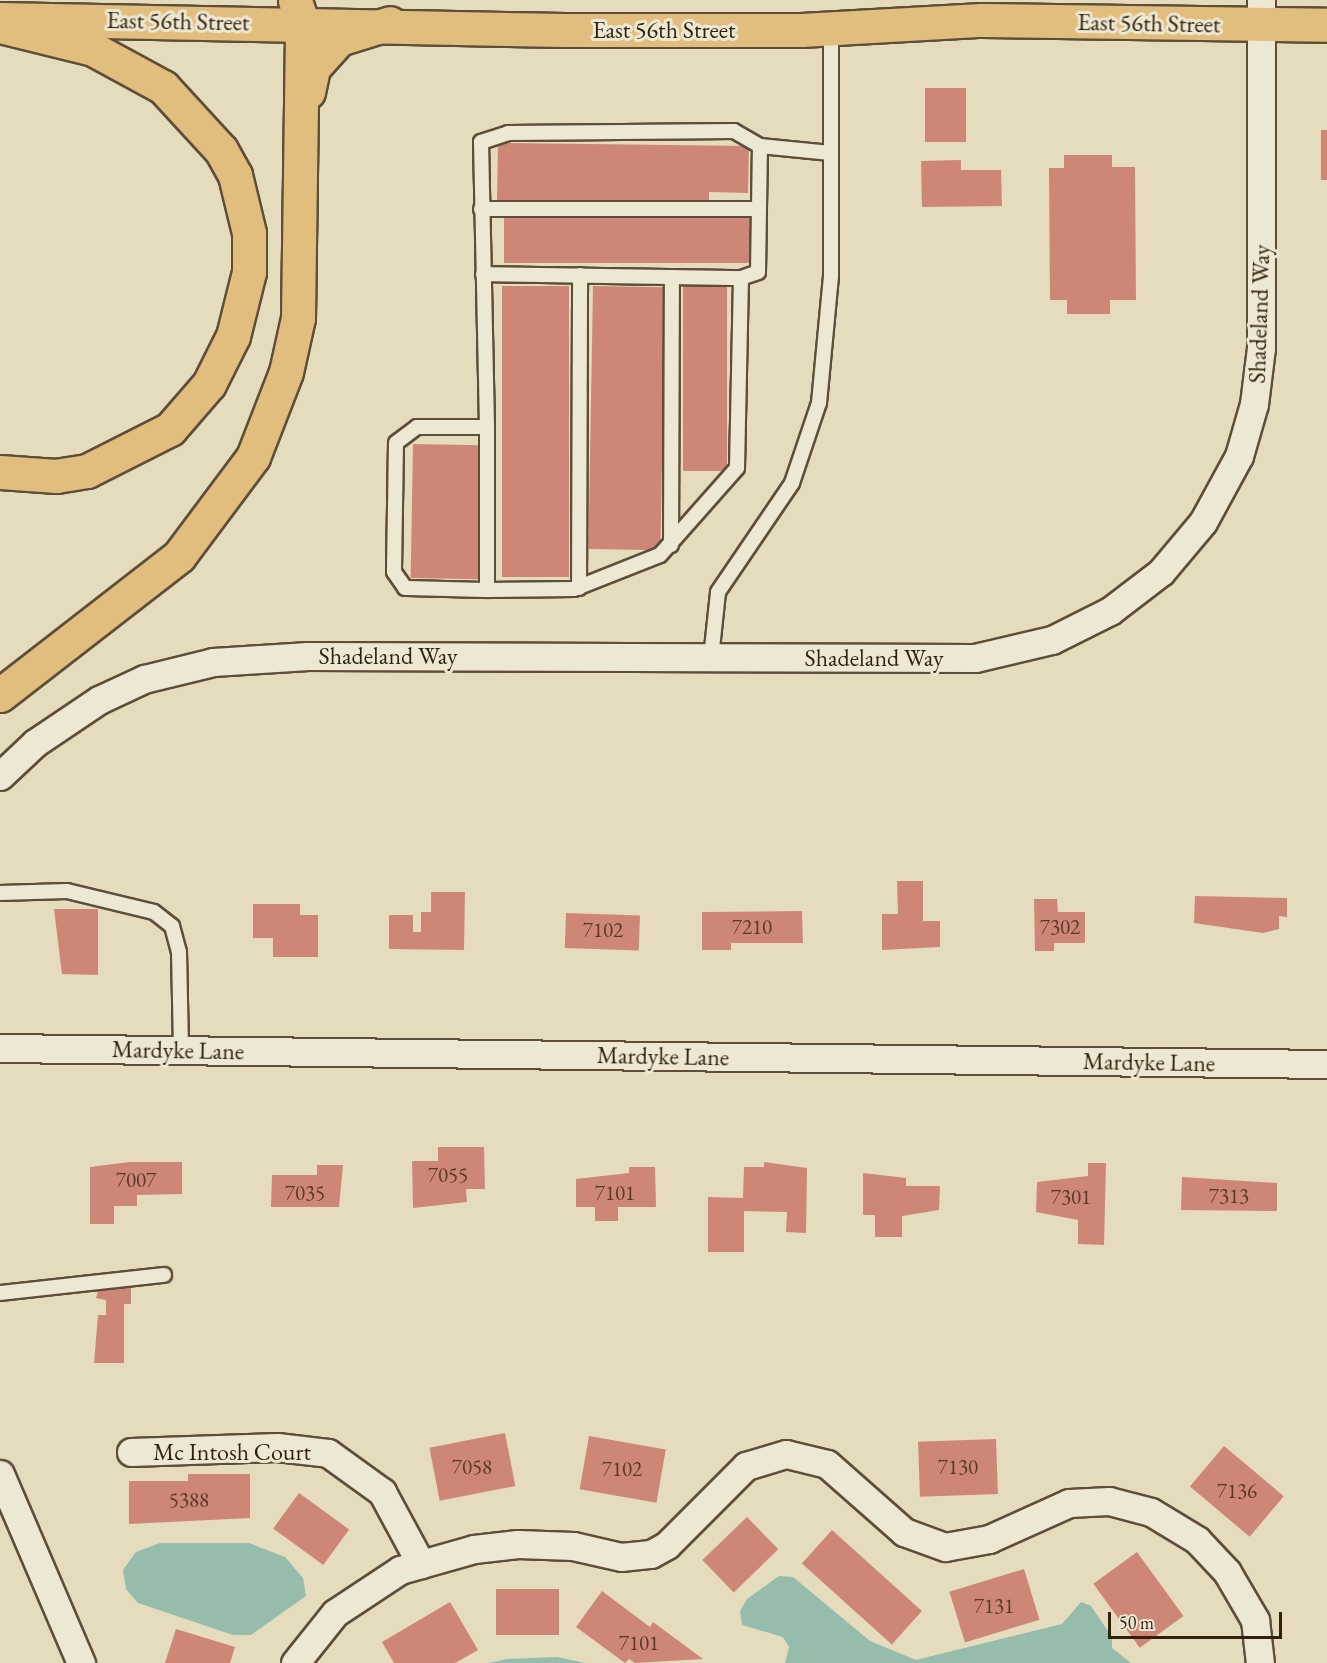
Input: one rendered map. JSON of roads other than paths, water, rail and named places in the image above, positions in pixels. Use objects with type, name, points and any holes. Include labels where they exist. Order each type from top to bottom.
[{"type":"main road","name":"East 56th Street","points":[[0,20],[299,11],[390,23],[564,30],[831,28],[982,20],[1262,12],[1327,25]]},
{"type":"main road","points":[[0,695],[179,556],[253,457],[286,372],[298,318],[301,126],[299,11]]},
{"type":"main road","points":[[301,126],[313,68],[323,53],[360,29],[390,23]]},
{"type":"main road","points":[[0,26],[93,49],[163,87],[221,150],[235,175],[249,233],[249,272],[233,336],[209,384],[170,429],[87,471],[57,476],[0,472]]},
{"type":"street","name":"Shadeland Way","points":[[0,776],[35,743],[99,700],[185,666],[274,656],[711,658],[997,655],[1052,640],[1110,611],[1176,556],[1225,486],[1258,384],[1262,12]]},
{"type":"street","name":"Mardyke Lane","points":[[0,1048],[1327,1064]]},
{"type":"street","name":"Mc Intosh Court","points":[[131,1452],[278,1448],[328,1453],[382,1492],[422,1564]]},
{"type":"street","points":[[296,1663],[343,1606],[370,1586],[422,1564],[518,1544],[573,1546],[621,1557],[651,1554],[667,1545],[746,1466],[797,1454],[836,1469],[904,1532],[945,1547],[989,1539],[1040,1511],[1069,1503],[1109,1502],[1151,1512],[1197,1540],[1227,1572],[1255,1620],[1260,1663]]},
{"type":"street","points":[[0,1474],[81,1663]]},
{"type":"lane","points":[[711,658],[718,591],[792,483],[819,403],[831,276],[831,28]]},
{"type":"lane","points":[[487,590],[488,427],[481,142],[508,133],[734,131],[760,146],[831,153]]},
{"type":"lane","points":[[483,274],[741,278],[758,272],[760,146]]},
{"type":"lane","points":[[481,209],[759,209]]},
{"type":"lane","points":[[579,588],[580,275]]},
{"type":"lane","points":[[671,545],[672,277]]},
{"type":"lane","points":[[488,427],[417,427],[396,442],[394,572],[405,588],[487,590],[579,588],[660,555],[737,468],[741,278]]},
{"type":"lane","points":[[0,893],[68,891],[154,912],[172,926],[179,952],[180,1050]]},
{"type":"lane","points":[[0,1293],[164,1275]]}]
